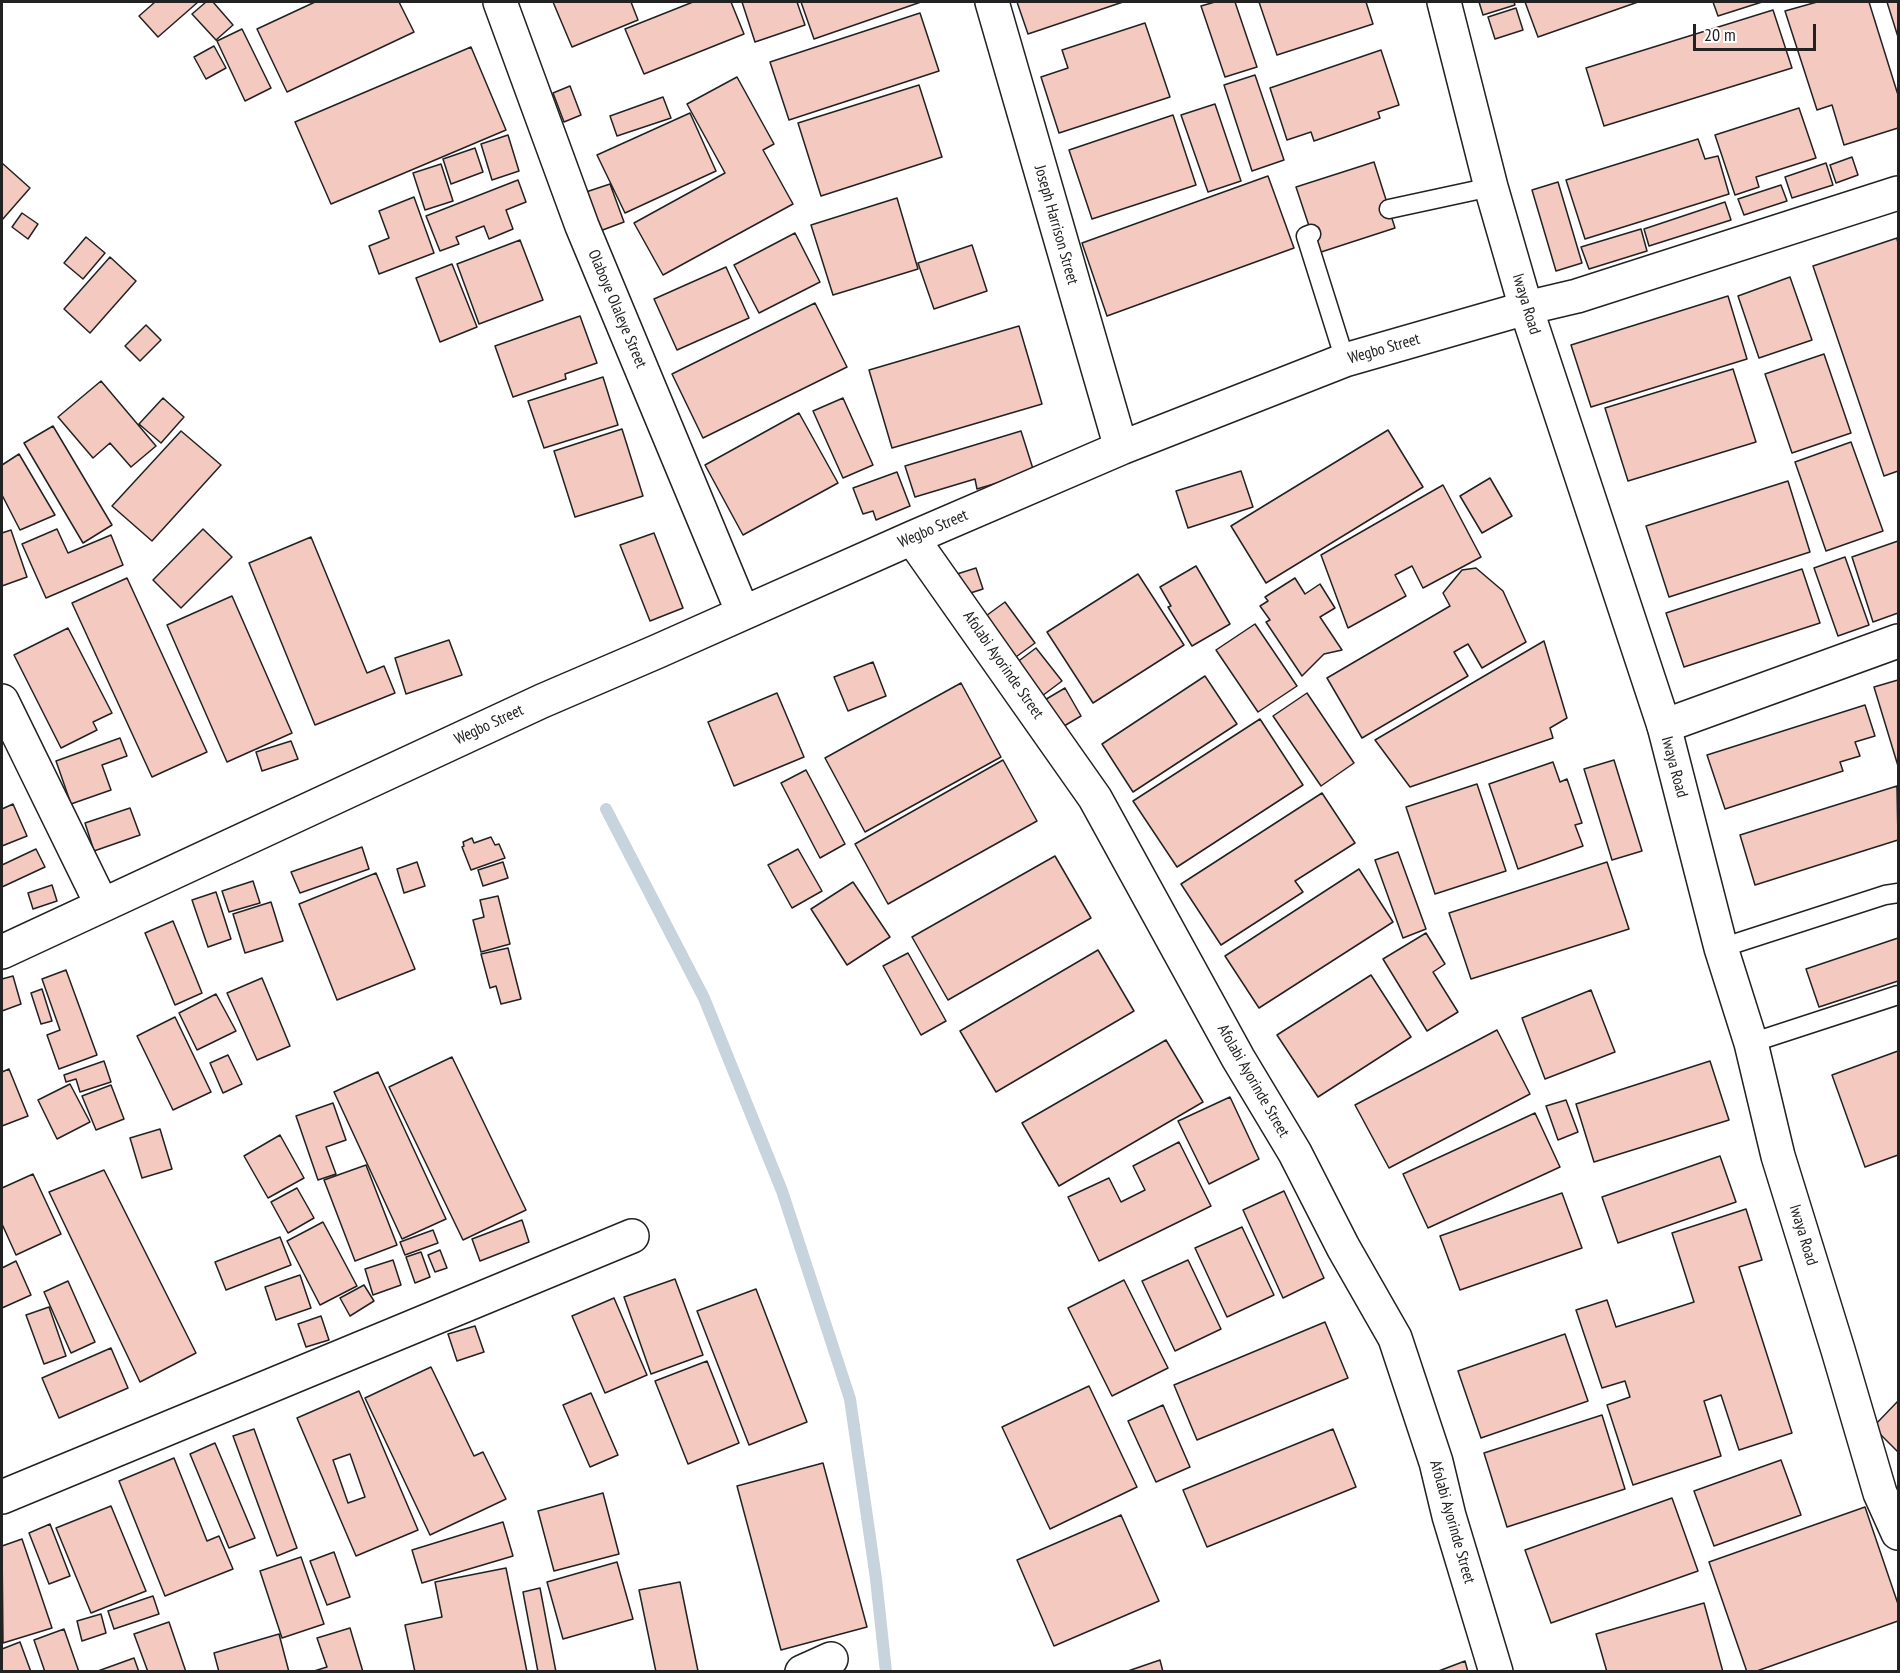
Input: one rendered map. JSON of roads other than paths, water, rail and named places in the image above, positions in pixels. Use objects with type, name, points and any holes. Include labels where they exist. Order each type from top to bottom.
[{"type":"street","name":"Olaboye Olaleye Street","points":[[500,2],[582,226],[743,613]]},
{"type":"street","name":"Joseph Harrison Street","points":[[992,2],[1121,448]]},
{"type":"street","name":"Iwaya Road","points":[[1444,2],[1491,187],[1526,308],[1664,726],[1721,948],[1751,1042],[1779,1156],[1880,1493],[1899,1533]]},
{"type":"street","name":"Wegbo Street","points":[[2,952],[542,701],[1121,448],[1345,360],[1526,308],[1577,296],[1899,193]]},
{"type":"street","name":"Afolabi Ayorinde Street","points":[[912,538],[1095,798],[1238,1058],[1295,1153],[1343,1247],[1395,1338],[1436,1462],[1449,1516],[1496,1671]]},
{"type":"street","points":[[1664,726],[1899,641]]},
{"type":"street","points":[[2,701],[102,905]]},
{"type":"street","points":[[2,1497],[632,1236]]},
{"type":"street","points":[[802,1671],[831,1659]]},
{"type":"lane","points":[[1389,209],[1491,187]]},
{"type":"lane","points":[[1311,234],[1306,236],[1345,360]]},
{"type":"lane","points":[[1721,948],[1885,895],[1899,894]]},
{"type":"lane","points":[[1751,1042],[1899,995]]},
{"type":"waterway","points":[[606,809],[704,998],[782,1191],[850,1399],[876,1579],[886,1672]]}]
